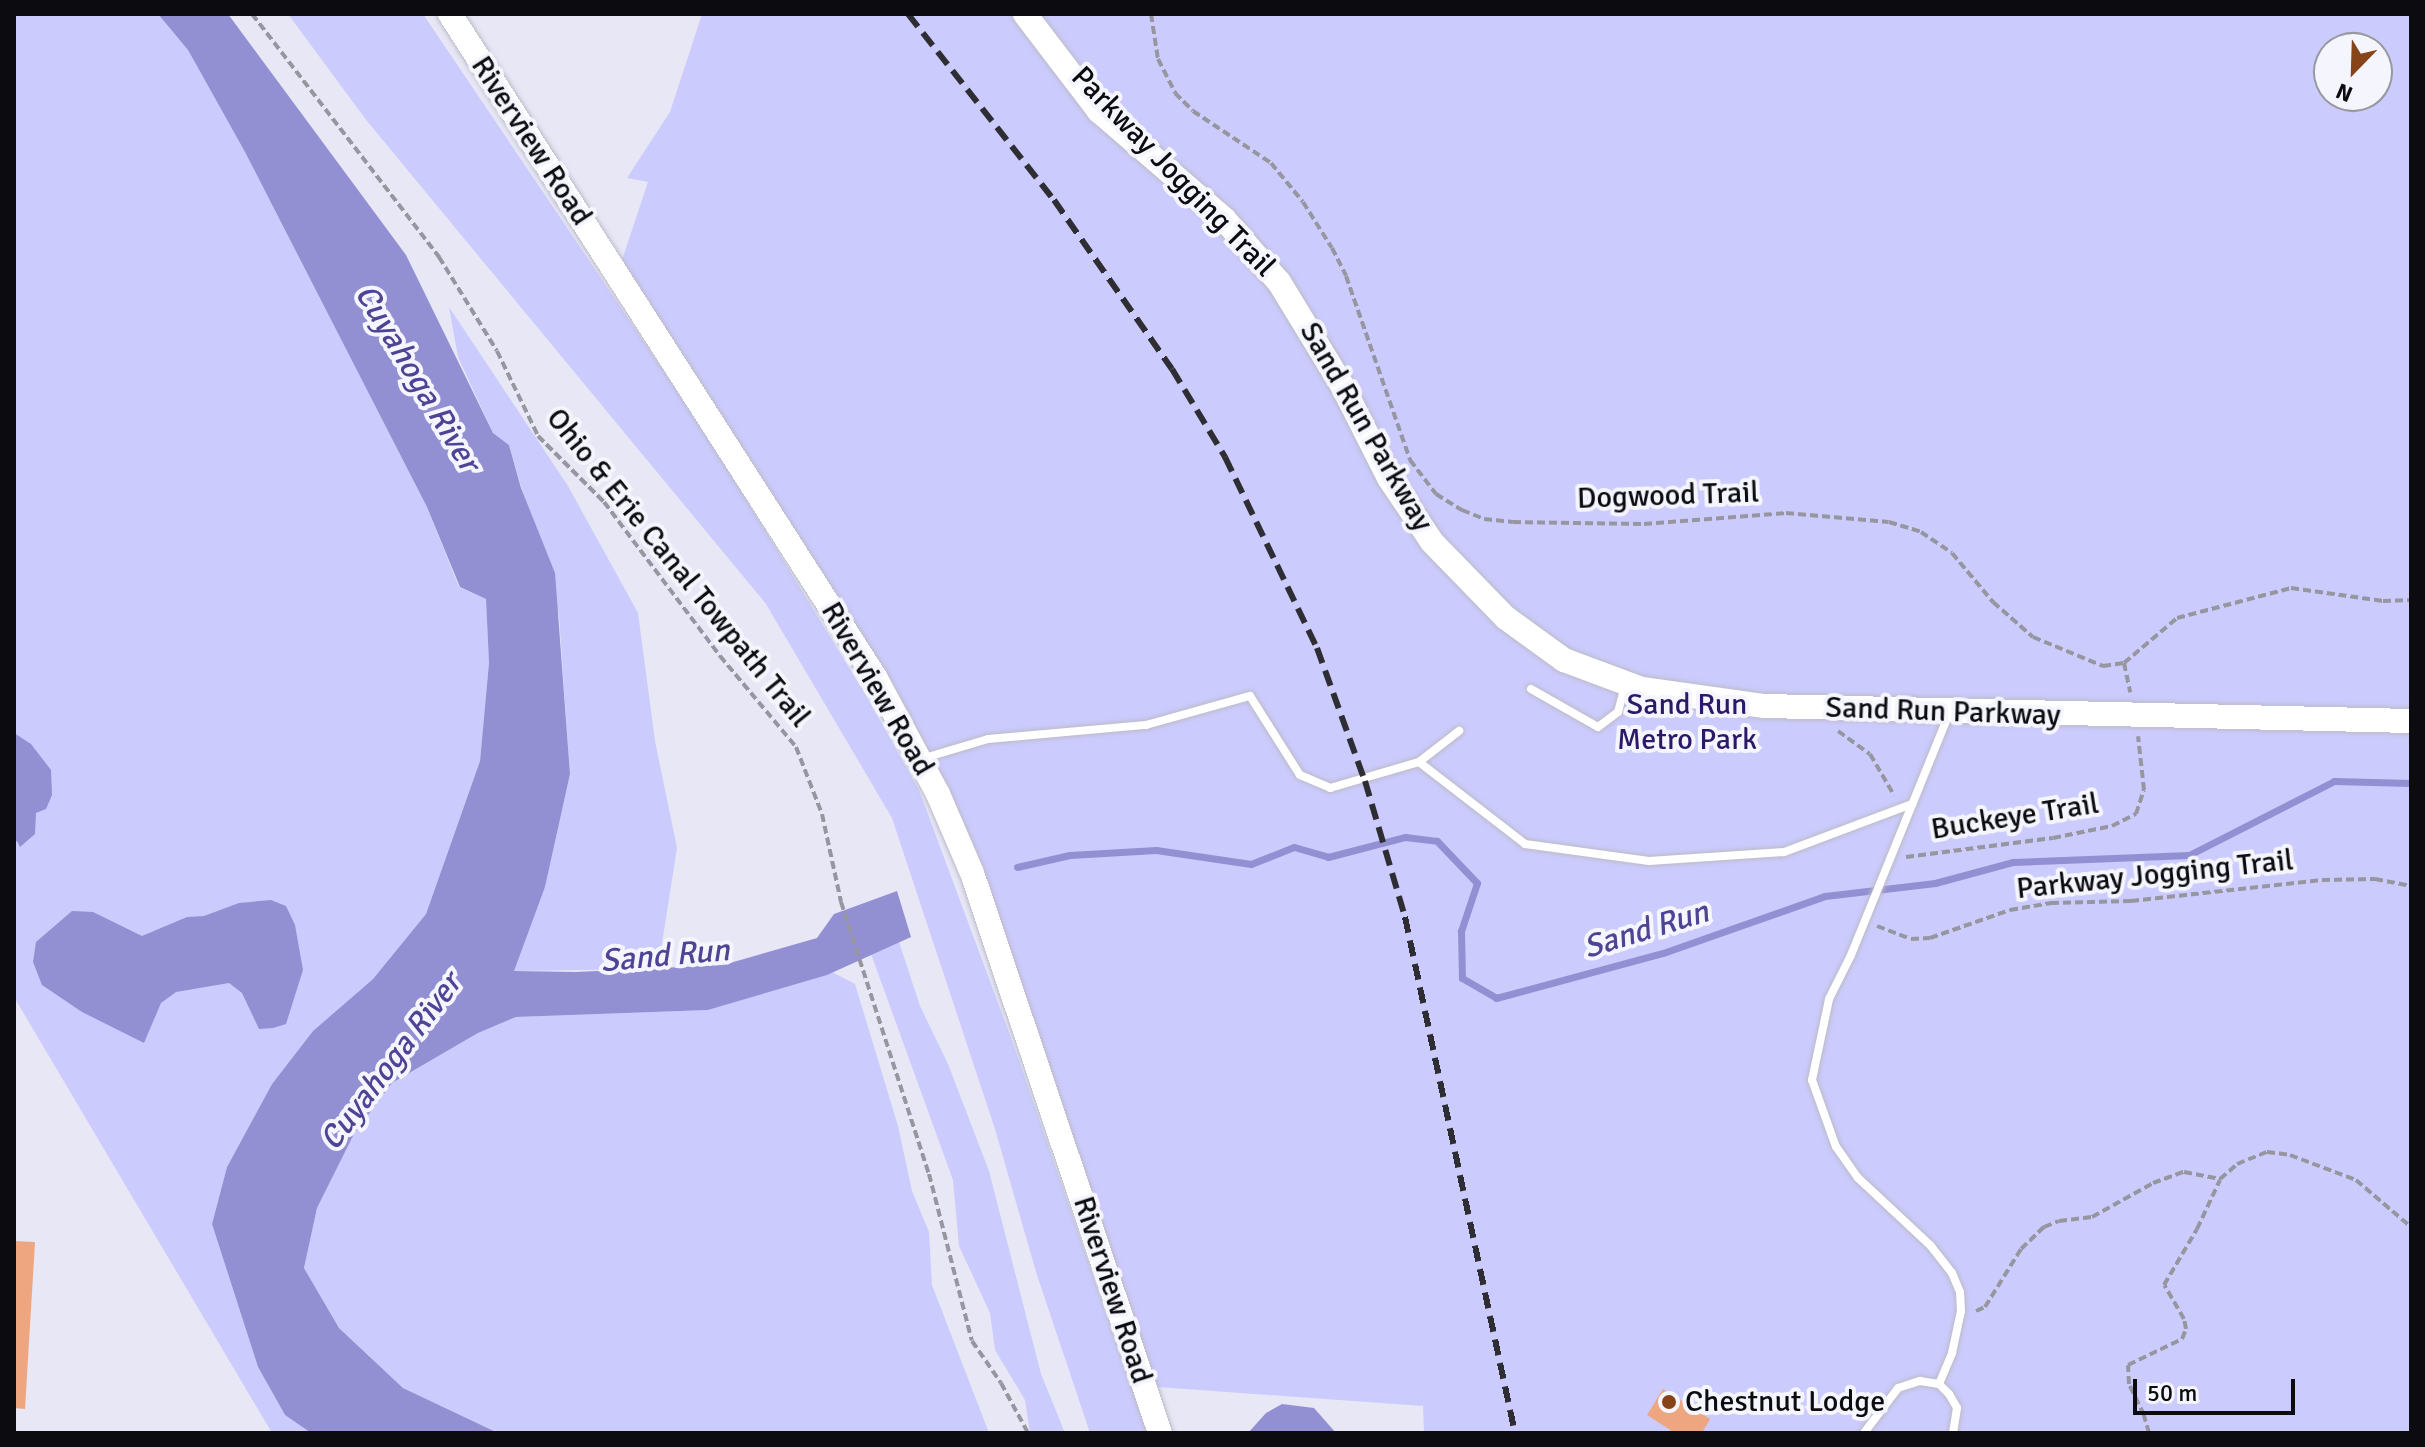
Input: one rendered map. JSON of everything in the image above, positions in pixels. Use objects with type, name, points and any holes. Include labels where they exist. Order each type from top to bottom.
[{"type":"street","name":"Riverview Road","points":[[450,14],[875,677],[920,759],[972,873],[1160,1433]]},
{"type":"street","name":"Sand Run Parkway","points":[[1025,14],[1099,111],[1224,219],[1279,282],[1343,387],[1389,478],[1432,542],[1483,597],[1538,643],[1587,670],[1625,684],[1725,702],[1950,712],[2411,721]]},
{"type":"lane","points":[[1531,689],[1598,727],[1618,712],[1625,684]]},
{"type":"lane","points":[[920,759],[988,739],[1146,725],[1250,696],[1300,775],[1330,788],[1419,762],[1459,731]]},
{"type":"lane","points":[[1939,1384],[1952,1353],[1961,1311],[1960,1292],[1952,1273],[1931,1246],[1858,1178],[1836,1147],[1812,1080],[1829,999],[1950,712]]},
{"type":"lane","points":[[1419,762],[1525,844],[1649,861],[1784,852],[1912,804]]},
{"type":"lane","points":[[1864,1433],[1898,1388],[1920,1381],[1939,1384],[1957,1408],[1953,1433]]},
{"type":"path","name":"Ohio & Erie Canal Towpath Trail","points":[[252,14],[439,257],[497,351],[538,436],[604,502],[720,656],[796,747],[822,814],[841,902],[929,1174],[972,1341],[1008,1394],[1028,1433]]},
{"type":"path","name":"Dogwood Trail","points":[[1151,14],[1158,59],[1175,93],[1193,111],[1271,163],[1303,202],[1332,248],[1346,276],[1410,460],[1436,494],[1484,519],[1513,522],[1644,524],[1786,513],[1889,522],[1921,532],[1952,553],[1993,602],[2033,637],[2103,666],[2124,663]]},
{"type":"path","points":[[2124,663],[2177,618],[2291,588],[2383,601],[2411,600]]},
{"type":"path","name":"Buckeye Trail","points":[[1889,858],[2053,838],[2112,826],[2136,814],[2144,790],[2136,717],[2124,663]]},
{"type":"path","points":[[1833,729],[1855,740],[1870,754],[1887,780],[1899,809]]},
{"type":"path","name":"Parkway Jogging Trail","points":[[1864,918],[1885,931],[1911,939],[1930,938],[2010,910],[2051,903],[2131,901],[2322,880],[2375,879],[2411,886]]},
{"type":"path","points":[[2149,1433],[2126,1373],[2134,1359],[2182,1339],[2186,1329],[2184,1319],[2164,1285],[2197,1229],[2220,1179],[2252,1156],[2267,1152],[2290,1155],[2356,1180],[2411,1227]]},
{"type":"path","points":[[1961,1311],[1985,1307],[2021,1249],[2044,1227],[2059,1221],[2092,1217],[2153,1183],[2184,1172],[2220,1179]]},
{"type":"green space","points":[[14,14],[158,14],[188,50],[245,152],[427,507],[459,587],[486,599],[489,663],[480,761],[426,914],[373,979],[313,1031],[272,1084],[227,1167],[212,1224],[258,1367],[285,1415],[311,1433],[272,1433],[14,997]]},
{"type":"green space","points":[[288,14],[423,14],[706,434],[867,697],[919,790],[1014,1046],[1147,1433],[1090,1433],[1036,1272],[995,1129],[892,818],[766,604],[367,121]]},
{"type":"green space","name":"Sand Run Metro Park","points":[[702,14],[2411,14],[2411,1433],[1424,1433],[1423,1406],[1144,1386],[941,800],[617,275],[648,182],[627,178],[670,112]]},
{"type":"green space","points":[[449,307],[568,486],[638,613],[655,741],[677,848],[658,969],[513,971],[545,887],[570,774],[559,616],[509,445],[493,433],[458,357]]},
{"type":"green space","points":[[899,942],[920,1006],[948,1064],[989,1171],[1041,1374],[1065,1433],[1030,1433],[1025,1400],[995,1350],[990,1313],[959,1246],[953,1180],[871,954]]},
{"type":"green space","points":[[832,972],[855,984],[898,1126],[912,1191],[929,1232],[932,1285],[989,1433],[498,1433],[403,1388],[339,1328],[304,1268],[317,1208],[354,1134],[392,1083],[478,1033],[516,1017],[708,1010]]},
{"type":"water","name":"Cuyahoga River","points":[[158,14],[228,14],[406,255],[493,433],[509,445],[521,488],[555,573],[570,774],[545,887],[514,971],[576,972],[723,965],[817,938],[834,914],[897,891],[911,937],[827,975],[708,1010],[516,1017],[478,1033],[392,1083],[354,1134],[317,1208],[304,1268],[339,1328],[403,1388],[498,1433],[311,1433],[285,1415],[258,1367],[212,1224],[227,1167],[272,1084],[313,1031],[373,979],[426,914],[480,761],[489,663],[486,599],[460,587],[427,507],[245,152],[188,50]]},
{"type":"water","points":[[14,733],[31,744],[51,770],[52,795],[46,809],[36,813],[35,834],[20,847],[17,841],[14,843]]},
{"type":"water","points":[[271,900],[286,906],[295,925],[303,970],[286,1024],[273,1028],[259,1029],[242,993],[229,983],[176,992],[161,1003],[144,1043],[82,1012],[42,985],[33,962],[36,942],[72,911],[93,912],[142,936],[187,917],[204,916],[239,903]]},
{"type":"water","points":[[1282,1404],[1314,1408],[1336,1433],[1248,1433],[1266,1413]]},
{"type":"building","points":[[14,1241],[35,1242],[25,1409],[14,1408]]},
{"type":"building","name":"Chestnut Lodge","points":[[1663,1389],[1710,1419],[1702,1433],[1675,1433],[1647,1415]]},
{"type":"waterway","name":"Sand Run","points":[[1017,867],[1070,855],[1156,850],[1251,864],[1294,847],[1328,857],[1405,837],[1437,841],[1477,883],[1461,931],[1462,978],[1496,998],[1663,953],[1825,896],[1935,883],[2013,862],[2189,855],[2334,781],[2411,783]]},
{"type":"railway","points":[[908,14],[1054,200],[1172,369],[1225,457],[1317,648],[1365,781],[1405,917],[1515,1433]]},
{"type":"place","name":"Chestnut Lodge","points":[[1669,1402]]}]
